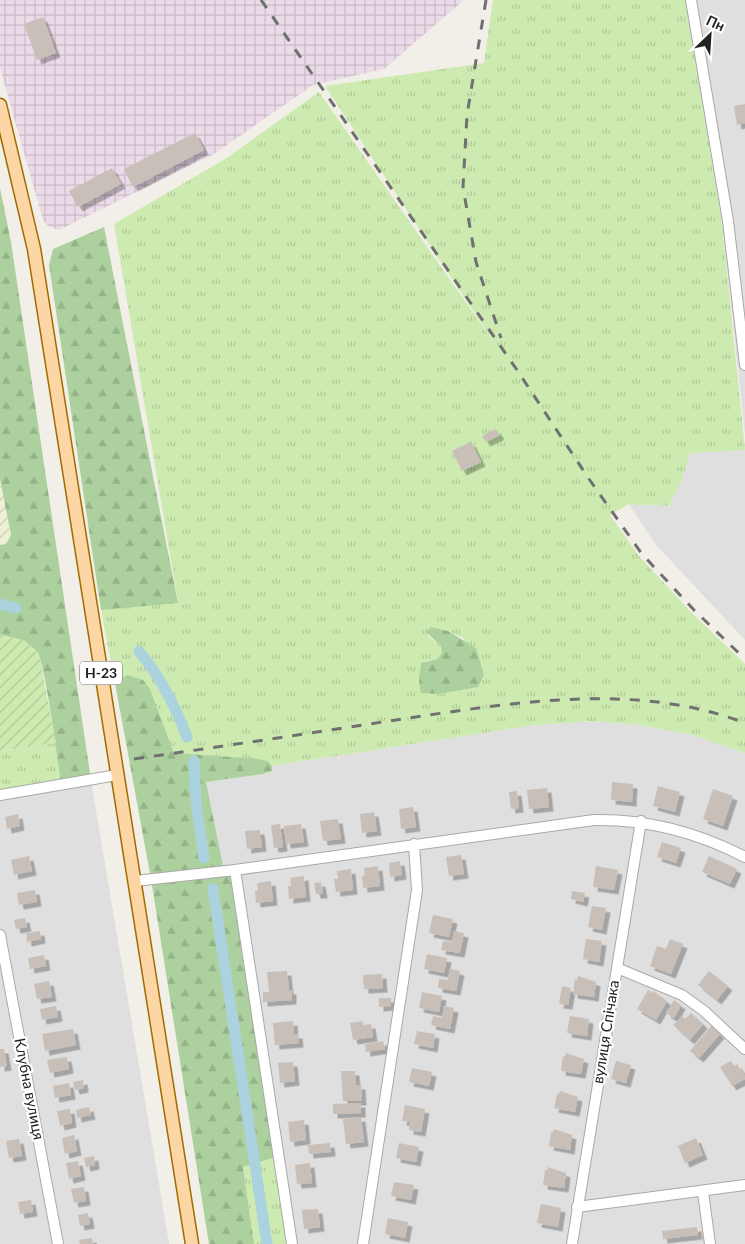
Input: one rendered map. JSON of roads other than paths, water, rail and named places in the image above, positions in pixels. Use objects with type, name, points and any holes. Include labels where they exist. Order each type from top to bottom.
[{"type":"main road","name":"Н-23","points":[[0,105],[34,249],[192,1244]]},
{"type":"street","points":[[691,0],[728,220],[745,365]]},
{"type":"street","points":[[0,795],[117,775]]},
{"type":"street","points":[[135,881],[235,870],[594,820],[641,821],[675,828],[726,847],[745,858]]},
{"type":"street","name":"вулиця Спічака","points":[[572,1244],[641,821]]},
{"type":"street","points":[[363,1244],[417,890],[414,844]]},
{"type":"street","points":[[235,870],[263,1069],[292,1244]]},
{"type":"street","name":"Клубна вулиця","points":[[0,935],[58,1244]]},
{"type":"street","points":[[616,968],[682,995],[704,1010],[745,1049]]},
{"type":"street","points":[[577,1207],[745,1185]]},
{"type":"street","points":[[702,1192],[710,1244]]},
{"type":"waterway","points":[[0,604],[16,608]]},
{"type":"waterway","points":[[139,651],[154,671],[166,692],[187,737]]},
{"type":"waterway","points":[[194,761],[196,802],[204,858]]},
{"type":"waterway","points":[[213,889],[267,1244]]},
{"type":"railway","points":[[261,0],[642,554],[694,610],[745,659]]},
{"type":"railway","points":[[486,0],[467,115],[463,187],[476,262],[501,338]]},
{"type":"railway","points":[[134,759],[473,709],[565,700],[611,699],[656,702],[701,710],[745,723]]}]
